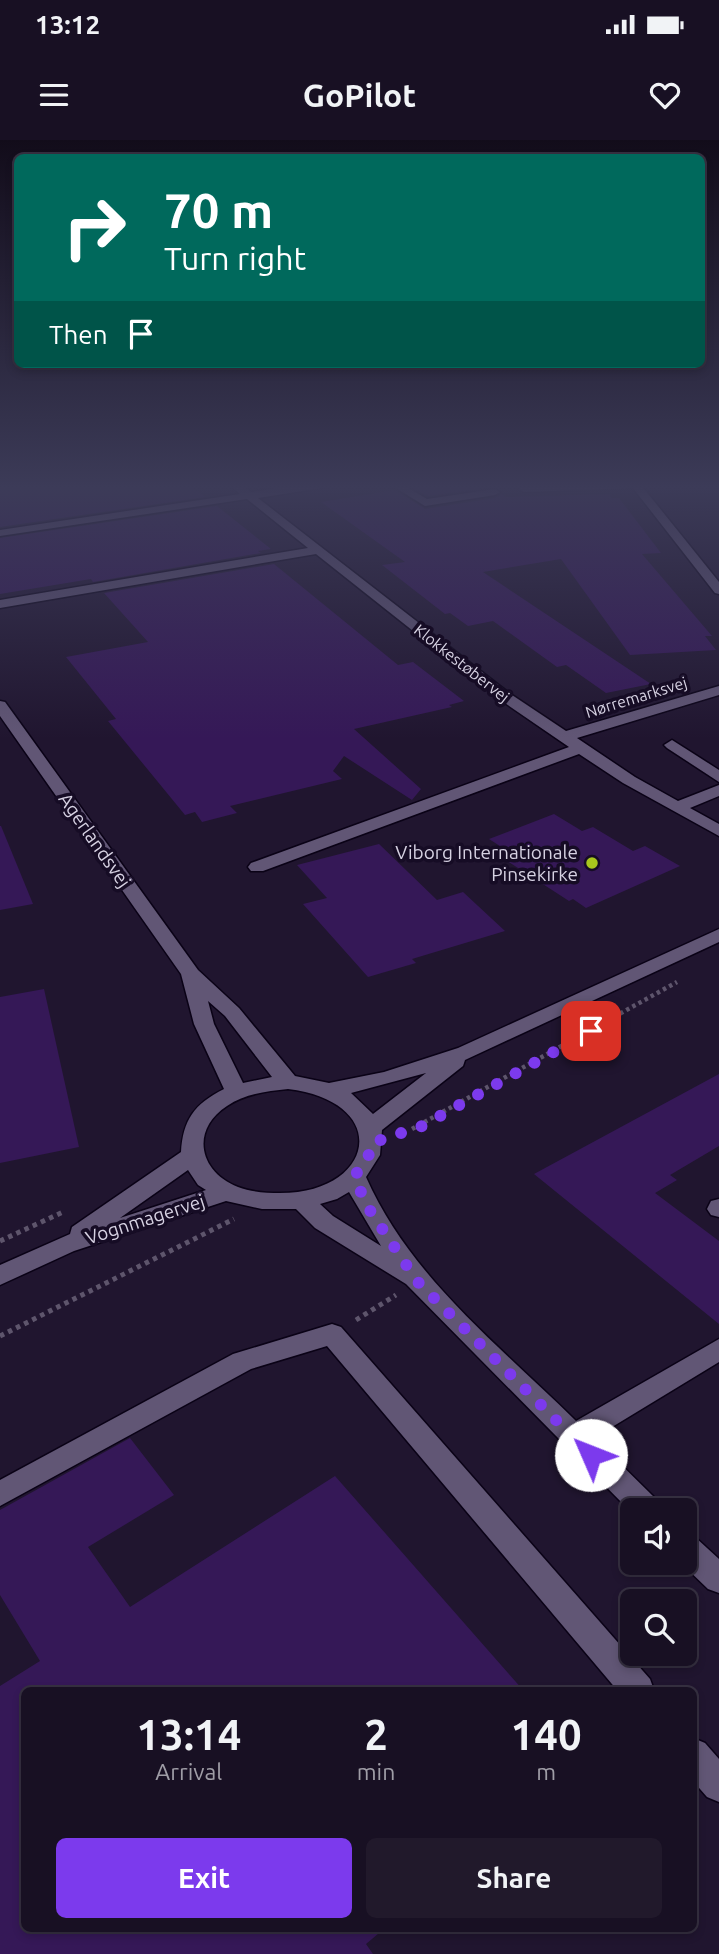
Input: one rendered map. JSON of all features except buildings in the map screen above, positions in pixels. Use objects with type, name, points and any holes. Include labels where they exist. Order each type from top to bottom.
[{"type":"street","points":[[0,604],[204,570]]},
{"type":"street","name":"Klokkestøbervej","points":[[345,570],[504,696],[580,748],[719,831]]},
{"type":"street","points":[[703,570],[719,590]]},
{"type":"street","name":"Nørremarksvej","points":[[563,737],[719,690]]},
{"type":"street","name":"Agerlandsvej","points":[[0,705],[191,974],[232,1012],[288,1082]]},
{"type":"street","points":[[672,745],[719,777]]},
{"type":"street","points":[[257,867],[580,748]]},
{"type":"street","points":[[678,807],[719,790]]},
{"type":"street","points":[[330,1090],[388,1078],[465,1053],[719,935]]},
{"type":"street","name":"Agerlandsvej","points":[[191,974],[204,1024],[236,1092]]},
{"type":"street","points":[[371,1136],[465,1053]]},
{"type":"street","points":[[288,1082],[330,1090],[348,1100],[362,1113],[371,1136],[367,1161],[354,1176],[331,1192],[302,1201],[267,1203],[226,1192],[205,1176],[192,1156],[191,1140],[198,1121],[213,1104],[236,1092],[261,1084],[288,1082]]},
{"type":"street","name":"Vognmagervej","points":[[65,1245],[192,1156]]},
{"type":"street","points":[[354,1176],[367,1206],[417,1281],[636,1498]]},
{"type":"street","name":"Vognmagervej","points":[[0,1276],[65,1245],[226,1192]]},
{"type":"street","points":[[302,1201],[324,1222],[417,1281]]},
{"type":"street","points":[[0,1494],[242,1361],[332,1334],[635,1687]]},
{"type":"street","points":[[572,1437],[719,1349]]},
{"type":"street","points":[[697,1558],[719,1579]]},
{"type":"street","points":[[697,1760],[719,1785]]},
{"type":"path","points":[[371,1136],[422,1126],[687,976]]},
{"type":"path","points":[[0,1336],[267,1203]]},
{"type":"path","points":[[332,1334],[417,1281]]},
{"type":"place","name":"Viborg Internationale Pinsekirke","points":[[592,863]]},
{"type":"route","points":[[591,1031],[422,1126],[372,1143],[367,1161],[354,1176],[367,1206],[417,1281],[591,1455]]}]
